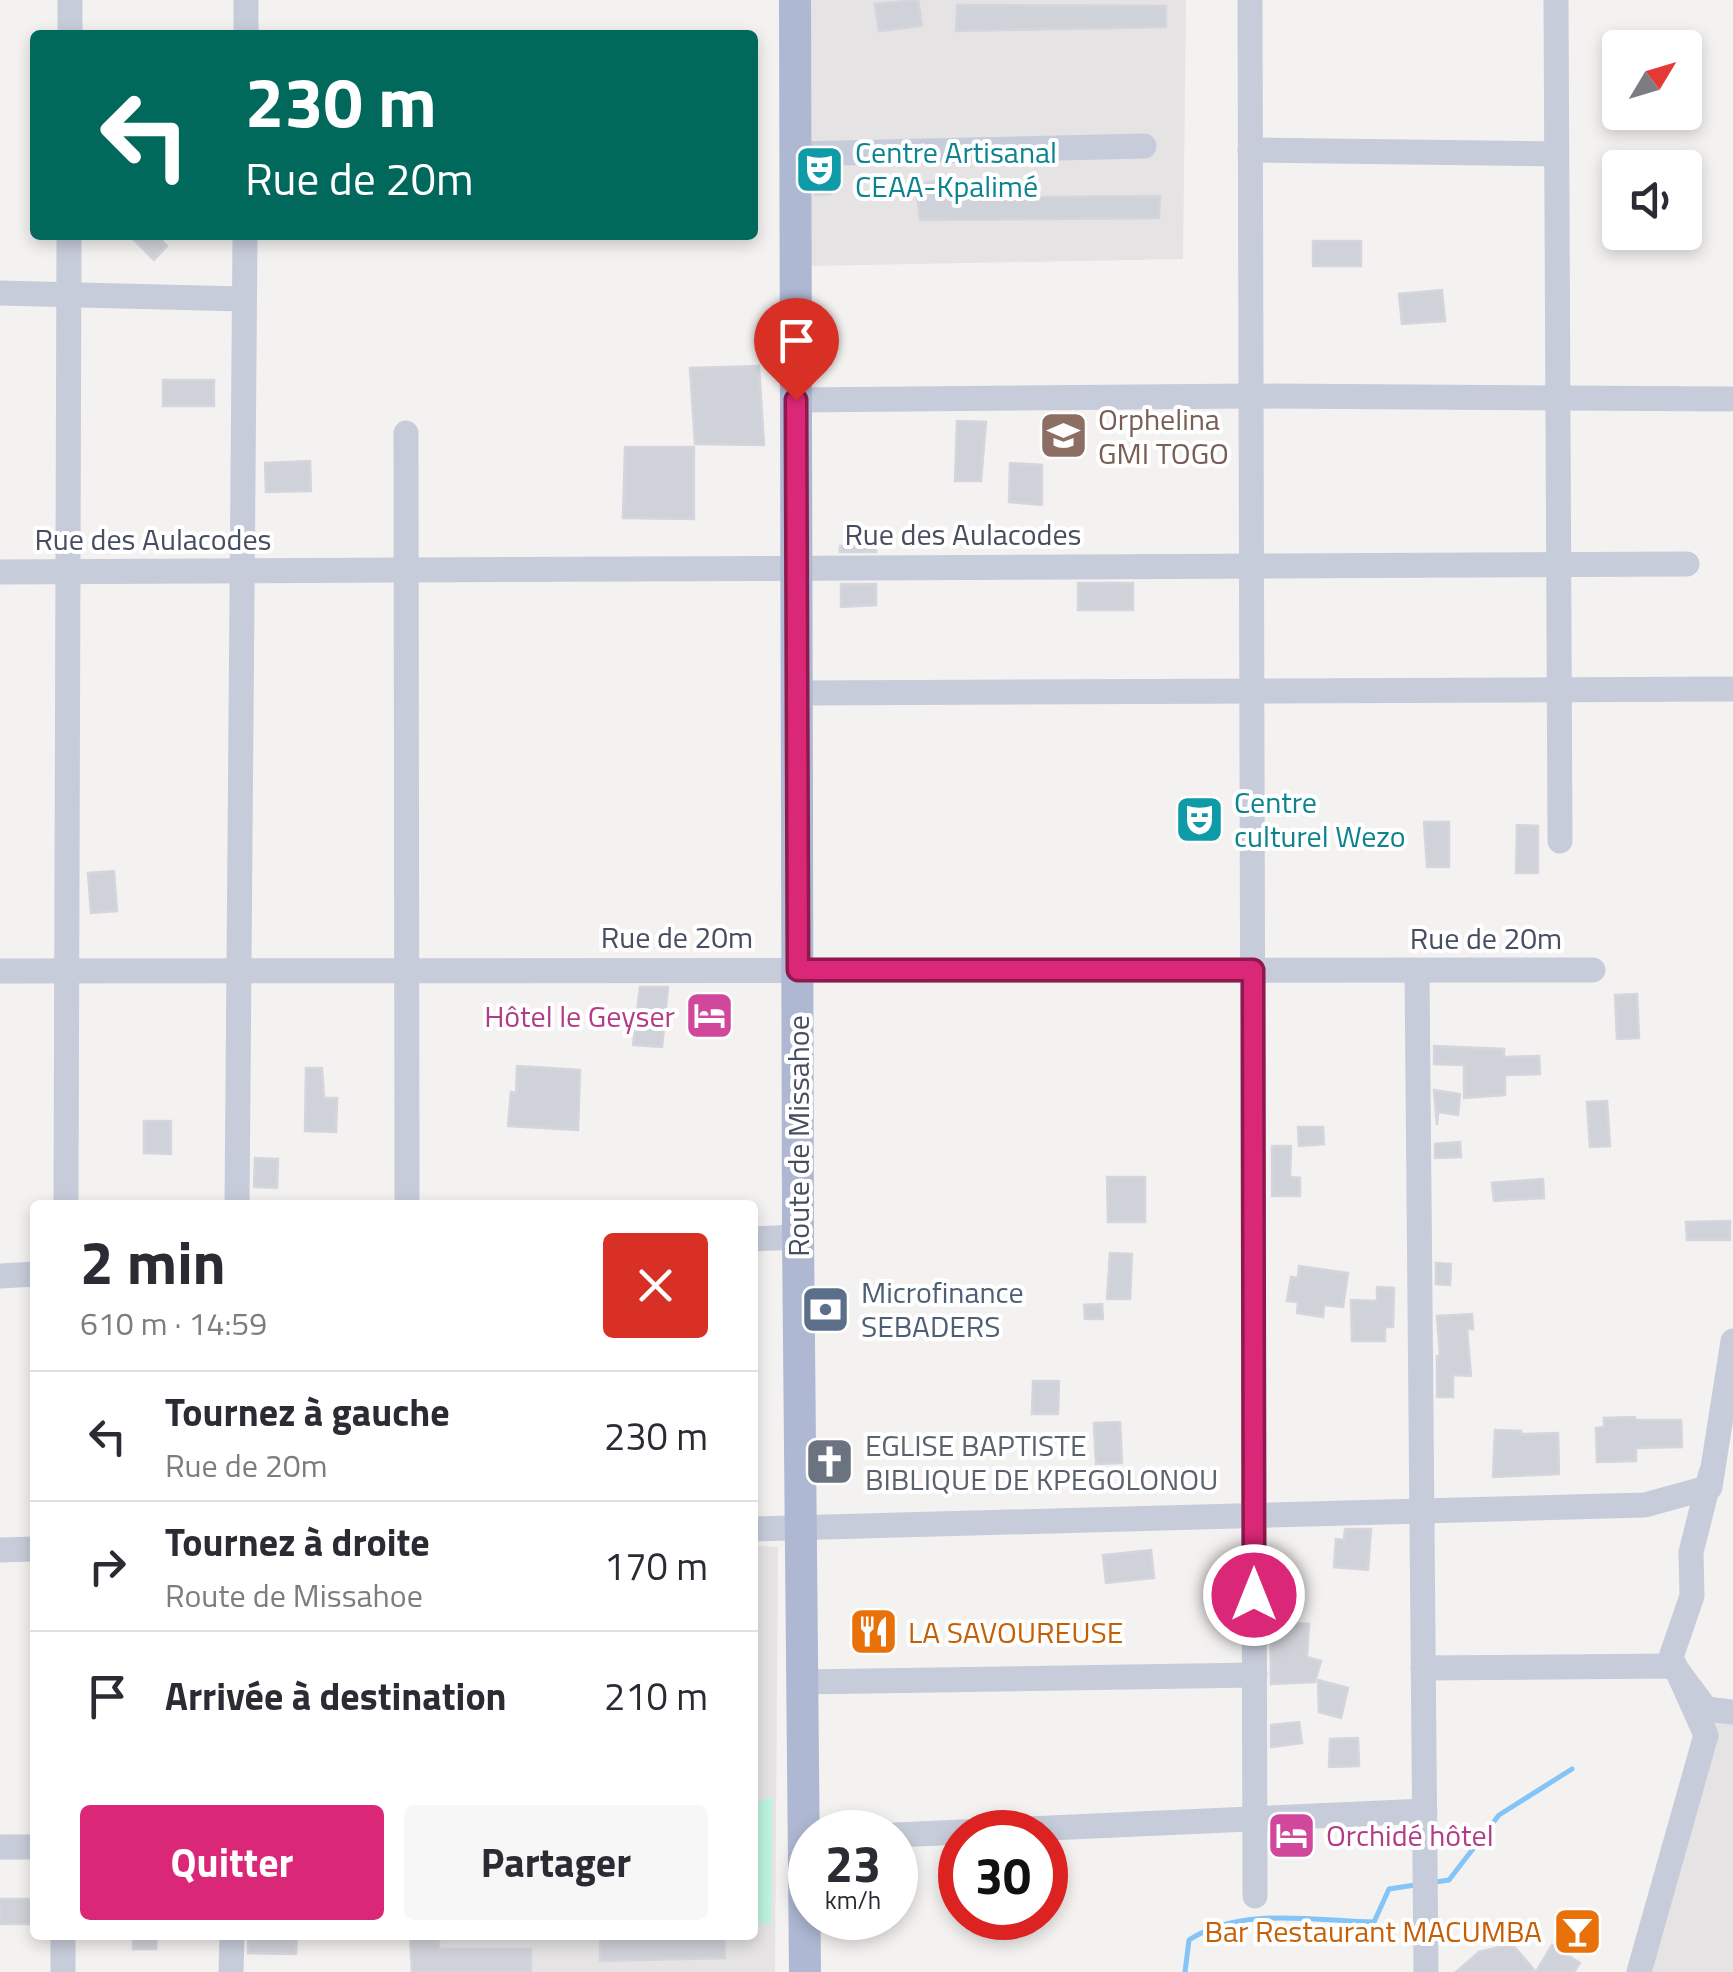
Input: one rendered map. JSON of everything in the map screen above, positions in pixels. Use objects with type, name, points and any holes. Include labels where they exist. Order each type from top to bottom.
[{"type":"main road","name":"Route de Missahoe","points":[[796,0],[798,1237],[806,1810]]},
{"type":"main road","name":"Route de Missahoe","points":[[805,1940],[805,1972]]},
{"type":"street","points":[[70,0],[70,30]]},
{"type":"street","points":[[246,0],[246,30]]},
{"type":"street","points":[[1250,0],[1256,1896]]},
{"type":"street","points":[[1556,0],[1560,841]]},
{"type":"street","points":[[794,154],[1144,146]]},
{"type":"street","points":[[1250,150],[1555,154]]},
{"type":"street","points":[[66,1200],[69,240]]},
{"type":"street","points":[[237,1200],[244,240]]},
{"type":"street","points":[[0,293],[244,299]]},
{"type":"street","points":[[796,400],[1251,396],[1731,399]]},
{"type":"street","points":[[406,433],[407,1200]]},
{"type":"street","name":"Rue des Aulacodes","points":[[0,572],[1687,564]]},
{"type":"street","points":[[798,693],[1733,689]]},
{"type":"street","name":"Rue de 20m","points":[[0,971],[1593,970]]},
{"type":"street","points":[[1418,971],[1426,1972]]},
{"type":"street","points":[[758,1239],[798,1237]]},
{"type":"street","points":[[0,1276],[30,1274]]},
{"type":"street","points":[[758,1530],[1645,1505],[1710,1487],[1733,1341]]},
{"type":"street","points":[[1640,1972],[1706,1735],[1671,1657],[1692,1596],[1691,1552],[1733,1381]]},
{"type":"street","points":[[0,1550],[30,1549]]},
{"type":"street","points":[[1422,1668],[1674,1666],[1706,1709],[1733,1712]]},
{"type":"street","points":[[802,1682],[1255,1675]]},
{"type":"street","points":[[1653,1972],[1706,1709]]},
{"type":"street","points":[[918,1834],[1425,1811]]},
{"type":"street","points":[[0,1847],[30,1846]]},
{"type":"street","points":[[63,1940],[63,1972]]},
{"type":"street","points":[[231,1972],[232,1940]]},
{"type":"shaded area","points":[[805,0],[1186,0],[1183,259],[811,266]]},
{"type":"shaded area","points":[[758,1545],[778,1547],[775,1972],[414,1972],[414,1940],[758,1940]]},
{"type":"shaded area","points":[[1705,1708],[1733,1713],[1733,1972],[1646,1972]]},
{"type":"green space","points":[[772,1797],[771,1923],[758,1923],[758,1801]]},
{"type":"building","points":[[918,0],[922,26],[879,31],[875,4]]},
{"type":"building","points":[[957,5],[1166,6],[1166,27],[956,31]]},
{"type":"building","points":[[829,169],[830,194],[815,195],[815,170]]},
{"type":"building","points":[[934,181],[936,198],[1160,196],[1159,218],[920,220],[916,185]]},
{"type":"building","points":[[134,240],[162,240],[167,246],[154,260]]},
{"type":"building","points":[[1313,241],[1361,241],[1361,266],[1313,266]]},
{"type":"building","points":[[1442,290],[1445,321],[1402,324],[1399,294]]},
{"type":"building","points":[[759,366],[764,445],[695,444],[690,368]]},
{"type":"building","points":[[163,380],[214,380],[214,406],[163,406]]},
{"type":"building","points":[[957,421],[986,422],[981,481],[955,481]]},
{"type":"building","points":[[625,447],[694,447],[694,519],[623,518]]},
{"type":"building","points":[[310,461],[311,491],[266,492],[265,463]]},
{"type":"building","points":[[1010,463],[1042,465],[1042,505],[1009,502]]},
{"type":"building","points":[[840,546],[876,546],[876,552],[840,552]]},
{"type":"building","points":[[1078,583],[1133,583],[1133,610],[1078,610]]},
{"type":"building","points":[[841,584],[876,584],[876,605],[841,607]]},
{"type":"building","points":[[1424,822],[1449,822],[1449,867],[1427,867]]},
{"type":"building","points":[[1517,825],[1538,826],[1538,873],[1516,873]]},
{"type":"building","points":[[114,871],[117,911],[91,913],[88,873]]},
{"type":"building","points":[[640,987],[668,987],[662,1047],[633,1045]]},
{"type":"building","points":[[1637,994],[1639,1038],[1617,1039],[1615,995]]},
{"type":"building","points":[[1434,1046],[1504,1049],[1504,1057],[1539,1056],[1540,1074],[1505,1075],[1505,1095],[1464,1098],[1464,1065],[1434,1064]]},
{"type":"building","points":[[517,1066],[580,1070],[578,1130],[508,1126],[511,1092],[516,1093]]},
{"type":"building","points":[[306,1068],[322,1068],[324,1098],[337,1098],[336,1132],[305,1131]]},
{"type":"building","points":[[1434,1090],[1460,1094],[1458,1115],[1438,1112],[1437,1125]]},
{"type":"building","points":[[1607,1101],[1610,1146],[1590,1147],[1587,1102]]},
{"type":"building","points":[[144,1121],[171,1121],[171,1154],[144,1153]]},
{"type":"building","points":[[1298,1127],[1323,1127],[1324,1144],[1299,1146]]},
{"type":"building","points":[[1460,1142],[1461,1157],[1435,1158],[1435,1144]]},
{"type":"building","points":[[1272,1146],[1291,1146],[1290,1177],[1300,1178],[1300,1196],[1272,1196]]},
{"type":"building","points":[[255,1158],[278,1159],[277,1188],[254,1187]]},
{"type":"building","points":[[1107,1177],[1145,1177],[1145,1222],[1108,1222]]},
{"type":"building","points":[[1543,1179],[1544,1198],[1494,1201],[1492,1183]]},
{"type":"building","points":[[1730,1221],[1730,1240],[1687,1240],[1686,1222]]},
{"type":"building","points":[[1110,1253],[1132,1254],[1130,1299],[1107,1299]]},
{"type":"building","points":[[1436,1263],[1451,1264],[1450,1285],[1436,1284]]},
{"type":"building","points":[[1299,1266],[1348,1273],[1343,1307],[1324,1305],[1323,1317],[1297,1313],[1298,1302],[1287,1301],[1291,1277],[1298,1278]]},
{"type":"building","points":[[1377,1287],[1394,1288],[1393,1327],[1385,1327],[1385,1341],[1352,1341],[1351,1300],[1377,1301]]},
{"type":"building","points":[[1102,1304],[1103,1319],[1085,1319],[1084,1305]]},
{"type":"building","points":[[1472,1314],[1473,1329],[1467,1329],[1471,1376],[1453,1375],[1453,1397],[1437,1397],[1437,1316]]},
{"type":"building","points":[[1033,1381],[1059,1381],[1058,1414],[1032,1414]]},
{"type":"building","points":[[1604,1418],[1681,1420],[1682,1447],[1636,1448],[1636,1461],[1597,1462],[1596,1428],[1604,1427]]},
{"type":"building","points":[[1120,1422],[1122,1463],[1096,1464],[1094,1423]]},
{"type":"building","points":[[1495,1430],[1558,1433],[1559,1474],[1493,1477]]},
{"type":"building","points":[[1345,1529],[1371,1529],[1368,1570],[1334,1567],[1336,1539],[1344,1540]]},
{"type":"building","points":[[1151,1550],[1154,1578],[1106,1583],[1103,1555]]},
{"type":"building","points":[[1270,1568],[1289,1569],[1288,1585],[1283,1584],[1283,1622],[1309,1624],[1307,1657],[1321,1661],[1315,1682],[1271,1684]]},
{"type":"building","points":[[1318,1680],[1348,1688],[1341,1718],[1319,1712]]},
{"type":"building","points":[[1299,1722],[1302,1743],[1271,1747],[1271,1725]]},
{"type":"building","points":[[1358,1738],[1359,1766],[1329,1767],[1330,1739]]},
{"type":"building","points":[[0,1899],[30,1899],[30,1924],[0,1924]]},
{"type":"building","points":[[133,1940],[157,1940],[156,1949],[133,1949]]},
{"type":"building","points":[[248,1940],[297,1940],[296,1954],[248,1953]]},
{"type":"building","points":[[410,1940],[439,1940],[439,1949],[531,1949],[531,1972],[412,1972]]},
{"type":"building","points":[[600,1940],[724,1940],[725,1958],[600,1961]]},
{"type":"building","points":[[1512,1944],[1536,1972],[1456,1972],[1479,1952]]},
{"type":"building","points":[[1552,1945],[1580,1963],[1574,1972],[1536,1972]]},
{"type":"waterway","points":[[1436,1882],[1449,1880],[1499,1815],[1572,1769]]},
{"type":"waterway","points":[[1185,1972],[1189,1940],[1210,1929],[1255,1919],[1374,1922],[1389,1889],[1415,1885]]},
{"type":"place","name":"Centre Artisanal CEAA-Kpalimé","points":[[820,169]]},
{"type":"place","name":"Orphelina GMI TOGO","points":[[1063,436]]},
{"type":"place","name":"Centre culturel Wezo","points":[[1199,819]]},
{"type":"place","name":"Hôtel le Geyser","points":[[710,1016]]},
{"type":"place","name":"Microfinance SEBADERS","points":[[826,1309]]},
{"type":"place","name":"EGLISE BAPTISTE BIBLIQUE DE KPEGOLONOU","points":[[830,1462]]},
{"type":"place","name":"LA SAVOUREUSE","points":[[873,1632]]},
{"type":"place","name":"Orchidé hôtel","points":[[1291,1835]]},
{"type":"place","name":"Bar Restaurant MACUMBA","points":[[1577,1931]]},
{"type":"route","points":[[796,400],[798,970],[1253,970],[1254,1595]]}]
